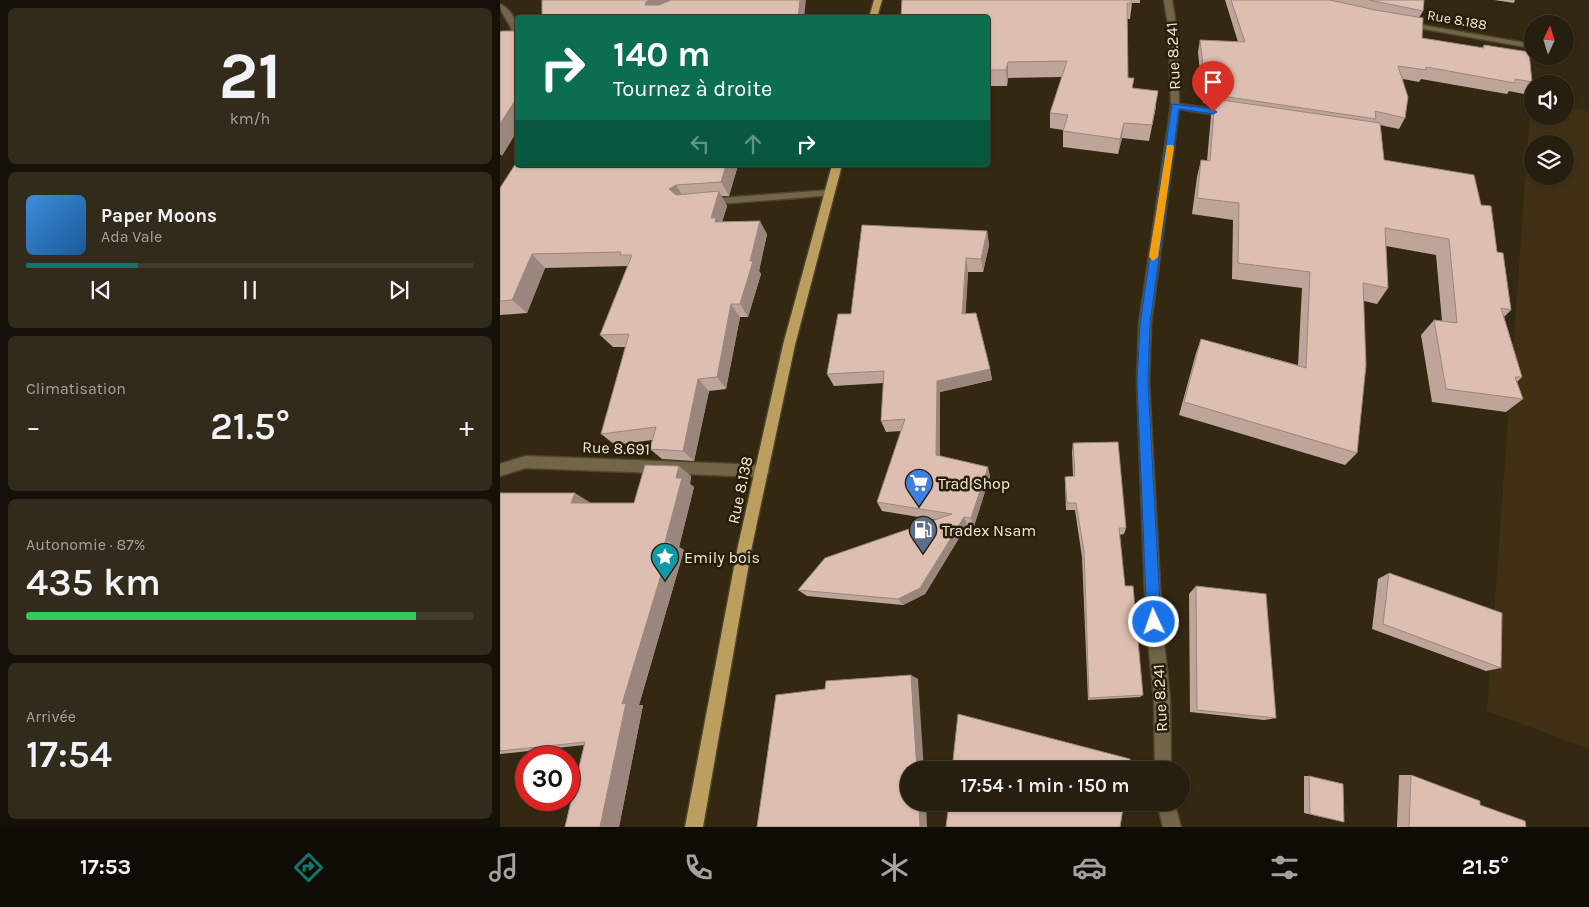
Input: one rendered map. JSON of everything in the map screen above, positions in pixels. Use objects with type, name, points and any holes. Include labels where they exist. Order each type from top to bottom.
[{"type":"main road","points":[[874,15],[878,0]]},
{"type":"main road","name":"Rue 8.138","points":[[694,827],[745,546],[790,345],[836,167]]},
{"type":"street","name":"Rue 8.241","points":[[1163,761],[1162,699],[1154,622],[1143,382],[1145,324],[1175,106],[1174,30],[1168,0]]},
{"type":"street","points":[[500,6],[514,23],[515,27]]},
{"type":"street","name":"Rue 8.188","points":[[1397,22],[1524,45]]},
{"type":"street","points":[[500,51],[515,37]]},
{"type":"street","points":[[1175,106],[1234,115]]},
{"type":"street","points":[[694,204],[830,193]]},
{"type":"street","name":"Rue 8.691","points":[[500,470],[526,462],[762,471]]},
{"type":"street","points":[[1168,811],[1172,827]]},
{"type":"shaded area","points":[[1574,108],[1589,111],[1589,749],[1487,711],[1525,185],[1574,185],[1574,135],[1528,135],[1529,125],[1574,125]]},
{"type":"building","points":[[542,0],[650,0],[645,5],[659,5],[671,0],[800,0],[798,15],[542,15]]},
{"type":"building","points":[[902,0],[1131,0],[1132,3],[1127,3],[1128,78],[1134,78],[1132,88],[1158,91],[1152,125],[1124,123],[1120,139],[1063,131],[1068,115],[1050,113],[1067,61],[1008,62],[1006,70],[990,70],[990,15],[901,15]]},
{"type":"building","points":[[1231,0],[1330,0],[1423,18],[1422,38],[1484,48],[1484,45],[1524,51],[1524,65],[1530,65],[1531,75],[1524,75],[1524,81],[1515,79],[1515,83],[1426,67],[1426,70],[1398,66],[1408,97],[1405,118],[1375,111],[1376,119],[1215,95],[1215,93],[1206,92],[1200,40],[1245,42]]},
{"type":"building","points":[[1369,0],[1424,0],[1423,11]]},
{"type":"building","points":[[515,31],[515,101],[500,124],[500,32]]},
{"type":"building","points":[[1215,99],[1380,123],[1384,160],[1474,175],[1481,205],[1491,206],[1497,252],[1503,253],[1511,310],[1501,308],[1522,377],[1515,377],[1523,399],[1446,389],[1434,320],[1457,323],[1449,239],[1385,228],[1388,288],[1363,283],[1366,365],[1357,453],[1184,402],[1201,339],[1306,368],[1310,272],[1238,263],[1239,203],[1197,198],[1201,160],[1210,161]]},
{"type":"building","points":[[515,165],[515,167],[725,167],[721,182],[676,185],[669,189],[676,195],[719,191],[711,218],[716,218],[715,222],[760,221],[750,261],[753,261],[740,304],[731,304],[717,377],[698,379],[683,451],[650,449],[656,427],[601,434],[629,334],[600,335],[632,255],[620,255],[621,252],[532,254],[512,300],[500,301],[500,188]]},
{"type":"building","points":[[862,225],[987,231],[981,259],[966,258],[962,314],[976,313],[990,369],[937,381],[936,455],[988,467],[971,518],[964,517],[920,588],[898,599],[798,590],[825,558],[952,514],[877,502],[905,419],[881,421],[884,371],[827,374],[838,314],[851,314]]},
{"type":"building","points":[[1118,442],[1126,528],[1119,528],[1125,586],[1133,586],[1143,695],[1089,698],[1084,551],[1076,503],[1067,503],[1065,477],[1075,476],[1073,443]]},
{"type":"building","points":[[645,465],[679,466],[676,478],[682,478],[665,542],[671,542],[622,704],[626,703],[600,827],[565,827],[569,811],[580,811],[580,763],[585,742],[547,746],[515,746],[515,749],[500,751],[500,493],[575,493],[571,503],[634,503]]},
{"type":"building","points":[[1389,573],[1502,613],[1501,668],[1383,624]]},
{"type":"building","points":[[1196,586],[1266,594],[1276,718],[1197,710]]},
{"type":"building","points":[[911,675],[916,761],[900,761],[900,811],[919,811],[920,827],[757,827],[776,695],[825,689],[826,681]]},
{"type":"building","points":[[958,714],[1130,759],[1130,761],[953,761]]},
{"type":"building","points":[[1411,775],[1480,801],[1480,805],[1525,821],[1526,827],[1409,827]]},
{"type":"building","points":[[1309,776],[1343,784],[1344,822],[1310,814]]},
{"type":"building","points":[[948,811],[1123,811],[1120,827],[946,827]]},
{"type":"slow traffic","points":[[1153,257],[1170,147]]},
{"type":"place","name":"Trad Shop","points":[[919,507]]},
{"type":"place","name":"Tradex Nsam","points":[[923,554]]},
{"type":"place","name":"Emily bois","points":[[665,581]]},
{"type":"route","points":[[1154,622],[1143,382],[1145,324],[1175,106],[1213,112]]}]
